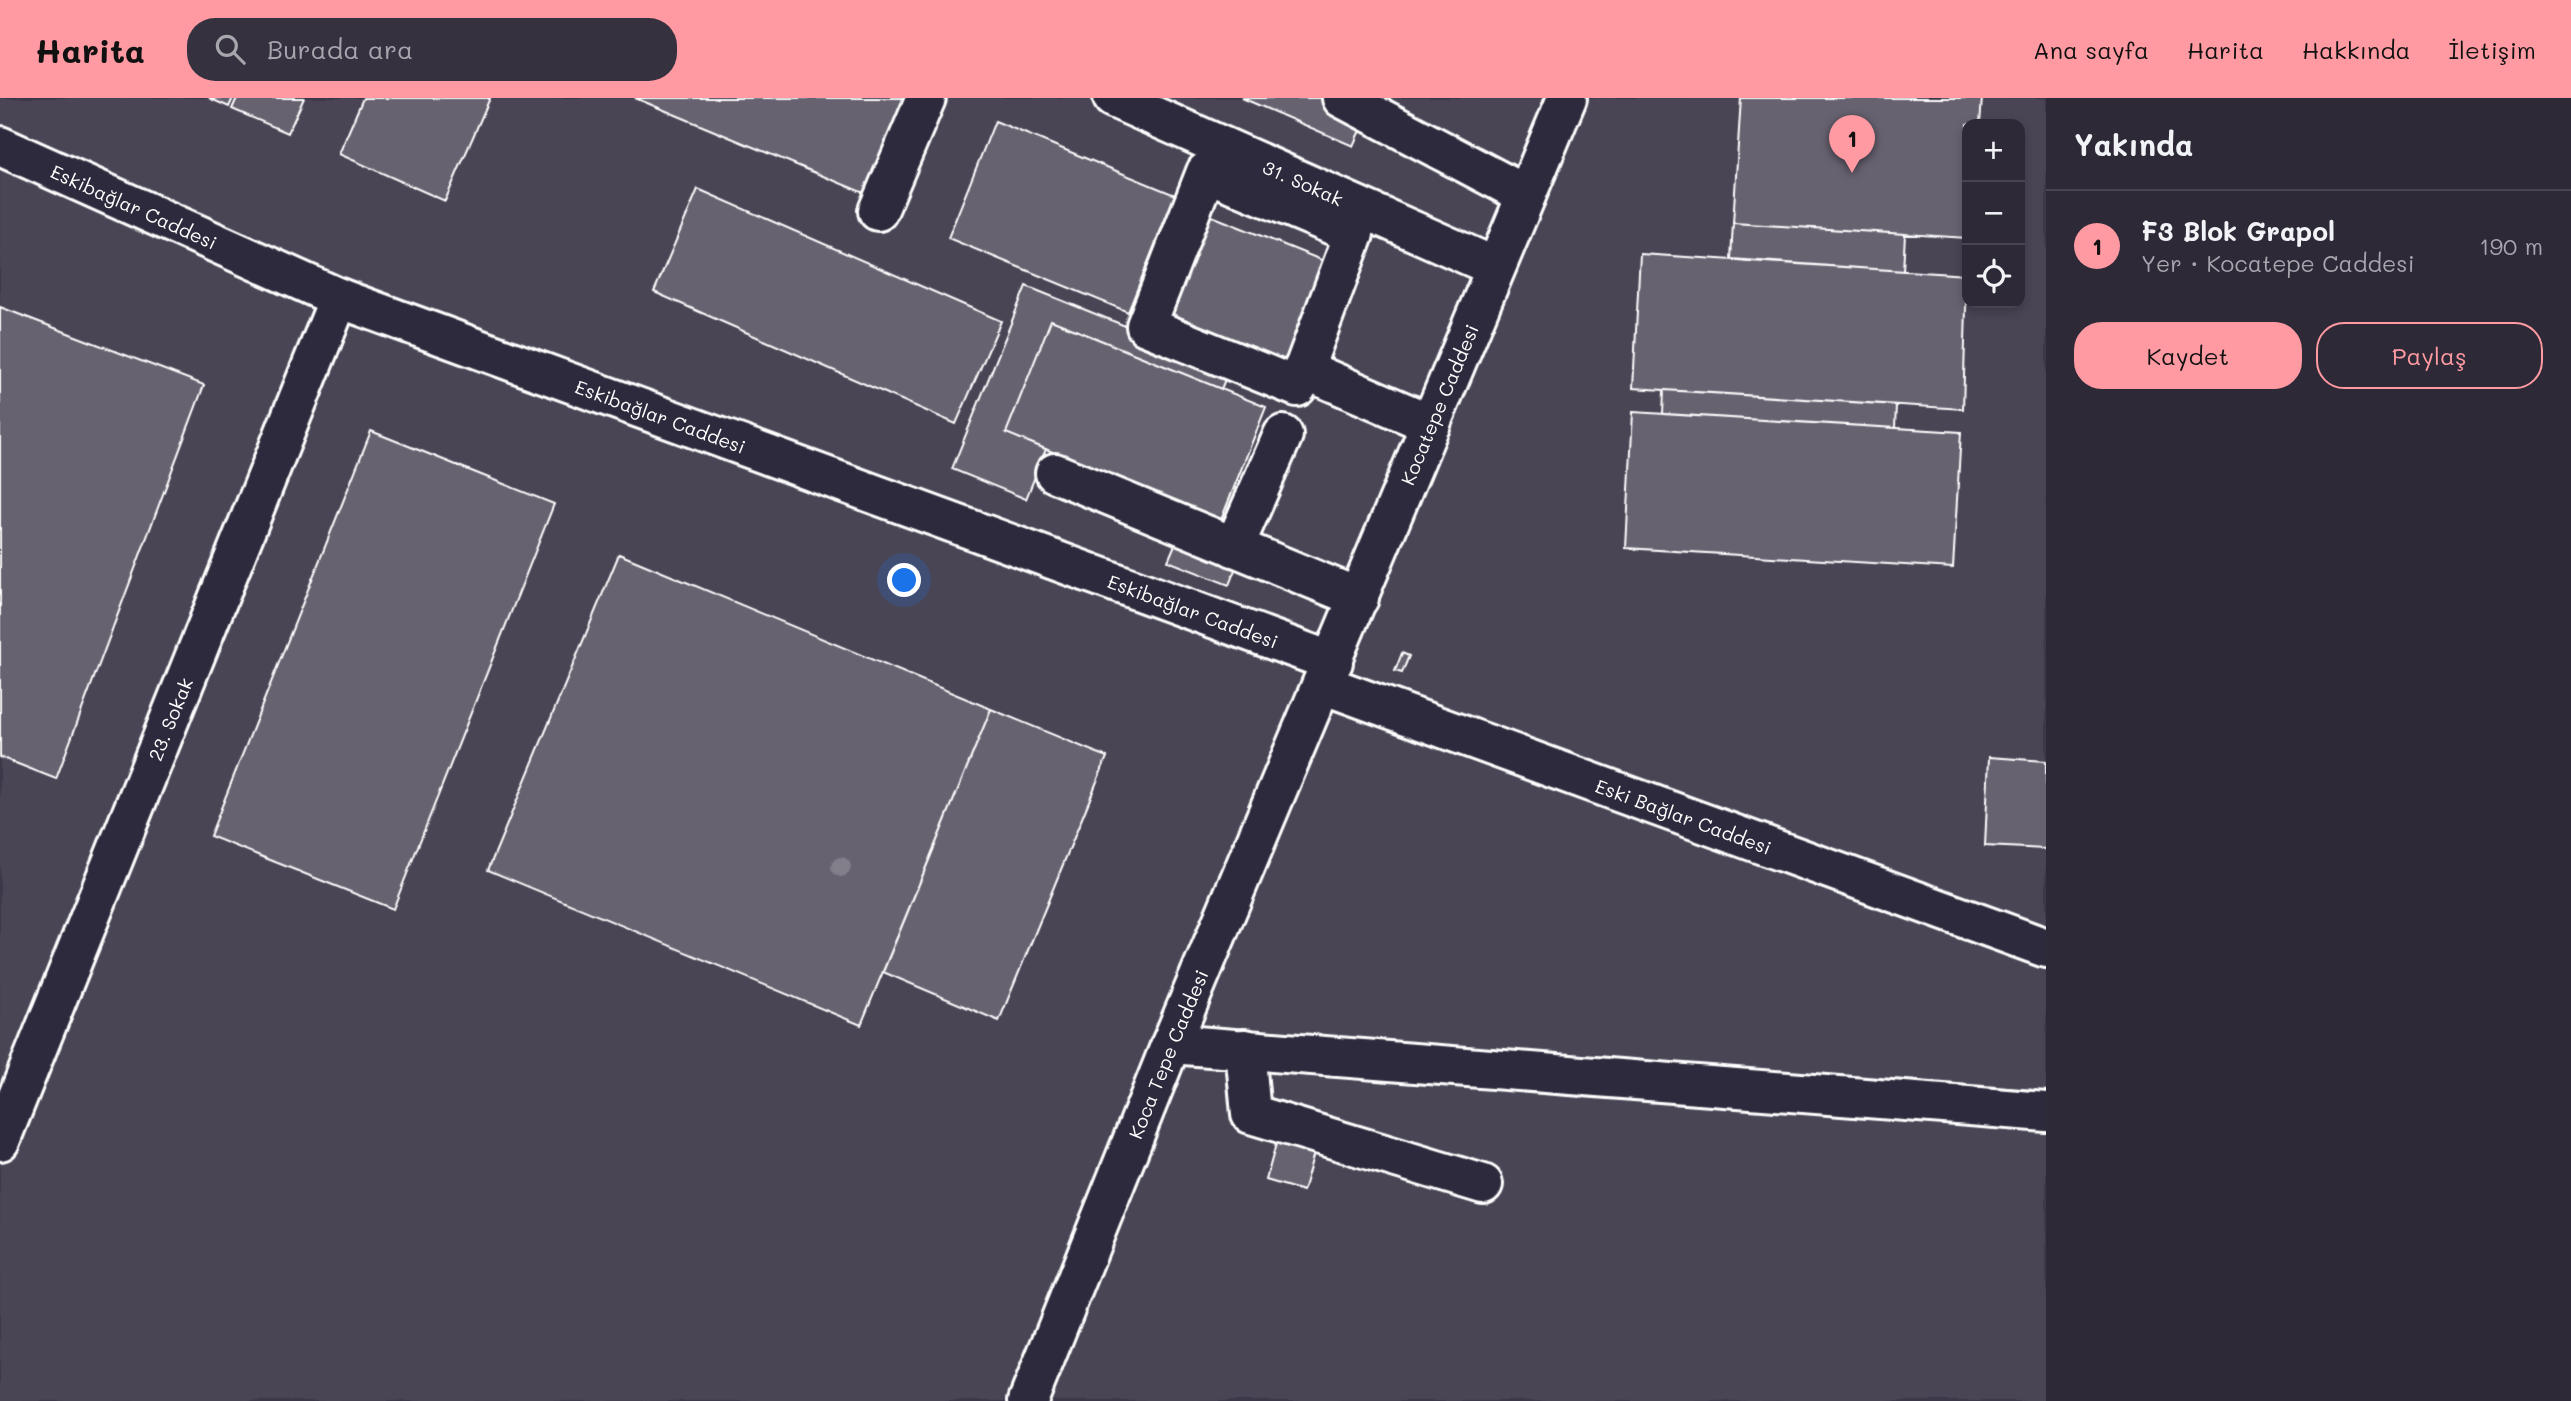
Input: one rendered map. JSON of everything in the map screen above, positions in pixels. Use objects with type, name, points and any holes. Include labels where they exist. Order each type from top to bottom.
[{"type":"street","points":[[878,211],[926,98]]},
{"type":"street","name":"31. Sokak","points":[[1113,98],[1495,267]]},
{"type":"street","points":[[1342,98],[1525,195]]},
{"type":"street","points":[[1402,98],[1423,139]]},
{"type":"street","name":"Kocatepe Caddesi","points":[[1323,685],[1567,98]]},
{"type":"street","name":"Eskibağlar Caddesi","points":[[0,146],[339,298],[1323,685]]},
{"type":"street","points":[[1206,172],[1354,234],[1303,369],[1297,387],[1146,326],[1206,172]]},
{"type":"street","name":"23. Sokak","points":[[0,1141],[339,298]]},
{"type":"street","points":[[1303,369],[1431,424]]},
{"type":"street","points":[[1234,547],[1283,435]]},
{"type":"street","points":[[1055,474],[1359,598]]},
{"type":"street","name":"Eski Bağlar Caddesi","points":[[1323,685],[2046,948]]},
{"type":"street","name":"Koca Tepe Caddesi","points":[[1028,1401],[1171,1044],[1323,685]]},
{"type":"street","points":[[1171,1044],[2046,1112]]},
{"type":"street","points":[[1245,1049],[1251,1114],[1483,1184]]},
{"type":"shaded area","points":[[0,98],[2046,98],[2046,1401],[0,1401]]},
{"type":"building","points":[[209,98],[233,98],[229,107]]},
{"type":"building","points":[[237,98],[304,98],[288,133],[232,109]]},
{"type":"building","points":[[363,98],[490,98],[445,201],[339,154]]},
{"type":"building","points":[[635,98],[911,98],[871,196]]},
{"type":"building","points":[[1242,98],[1322,98],[1366,117],[1353,146]]},
{"type":"building","points":[[1741,98],[1982,98],[1980,119],[1962,119],[1962,238],[1733,223]]},
{"type":"building","points":[[995,121],[1175,195],[1128,312],[948,238]]},
{"type":"building","points":[[698,189],[1001,321],[956,424],[654,292]]},
{"type":"building","points":[[1202,212],[1324,261],[1281,371],[1158,321]]},
{"type":"building","points":[[1733,223],[1905,234],[1903,271],[1731,259]]},
{"type":"building","points":[[1640,254],[1962,275],[1962,308],[1966,308],[1963,409],[1633,388]]},
{"type":"building","points":[[1026,286],[1230,368],[1221,389],[1051,320],[1006,433],[1046,449],[1026,499],[952,469]]},
{"type":"building","points":[[0,307],[204,385],[56,779],[0,757]]},
{"type":"building","points":[[1051,320],[1266,407],[1221,520],[1006,433]]},
{"type":"building","points":[[1664,390],[1896,405],[1895,428],[1663,414]]},
{"type":"building","points":[[1633,412],[1961,432],[1953,568],[1626,548]]},
{"type":"building","points":[[371,431],[554,504],[393,909],[210,836]]},
{"type":"building","points":[[1176,542],[1236,567],[1229,585],[1168,561]]},
{"type":"building","points":[[619,554],[991,709],[861,1025],[488,870]]},
{"type":"building","points":[[1402,653],[1409,656],[1402,673],[1395,671]]},
{"type":"building","points":[[991,709],[1107,757],[999,1021],[883,972]]},
{"type":"building","points":[[1989,757],[2046,761],[2046,849],[1985,846]]},
{"type":"building","points":[[1281,1126],[1319,1136],[1303,1191],[1266,1180]]},
{"type":"place","name":"F3 Blok Grapol","points":[[1852,173]]}]
